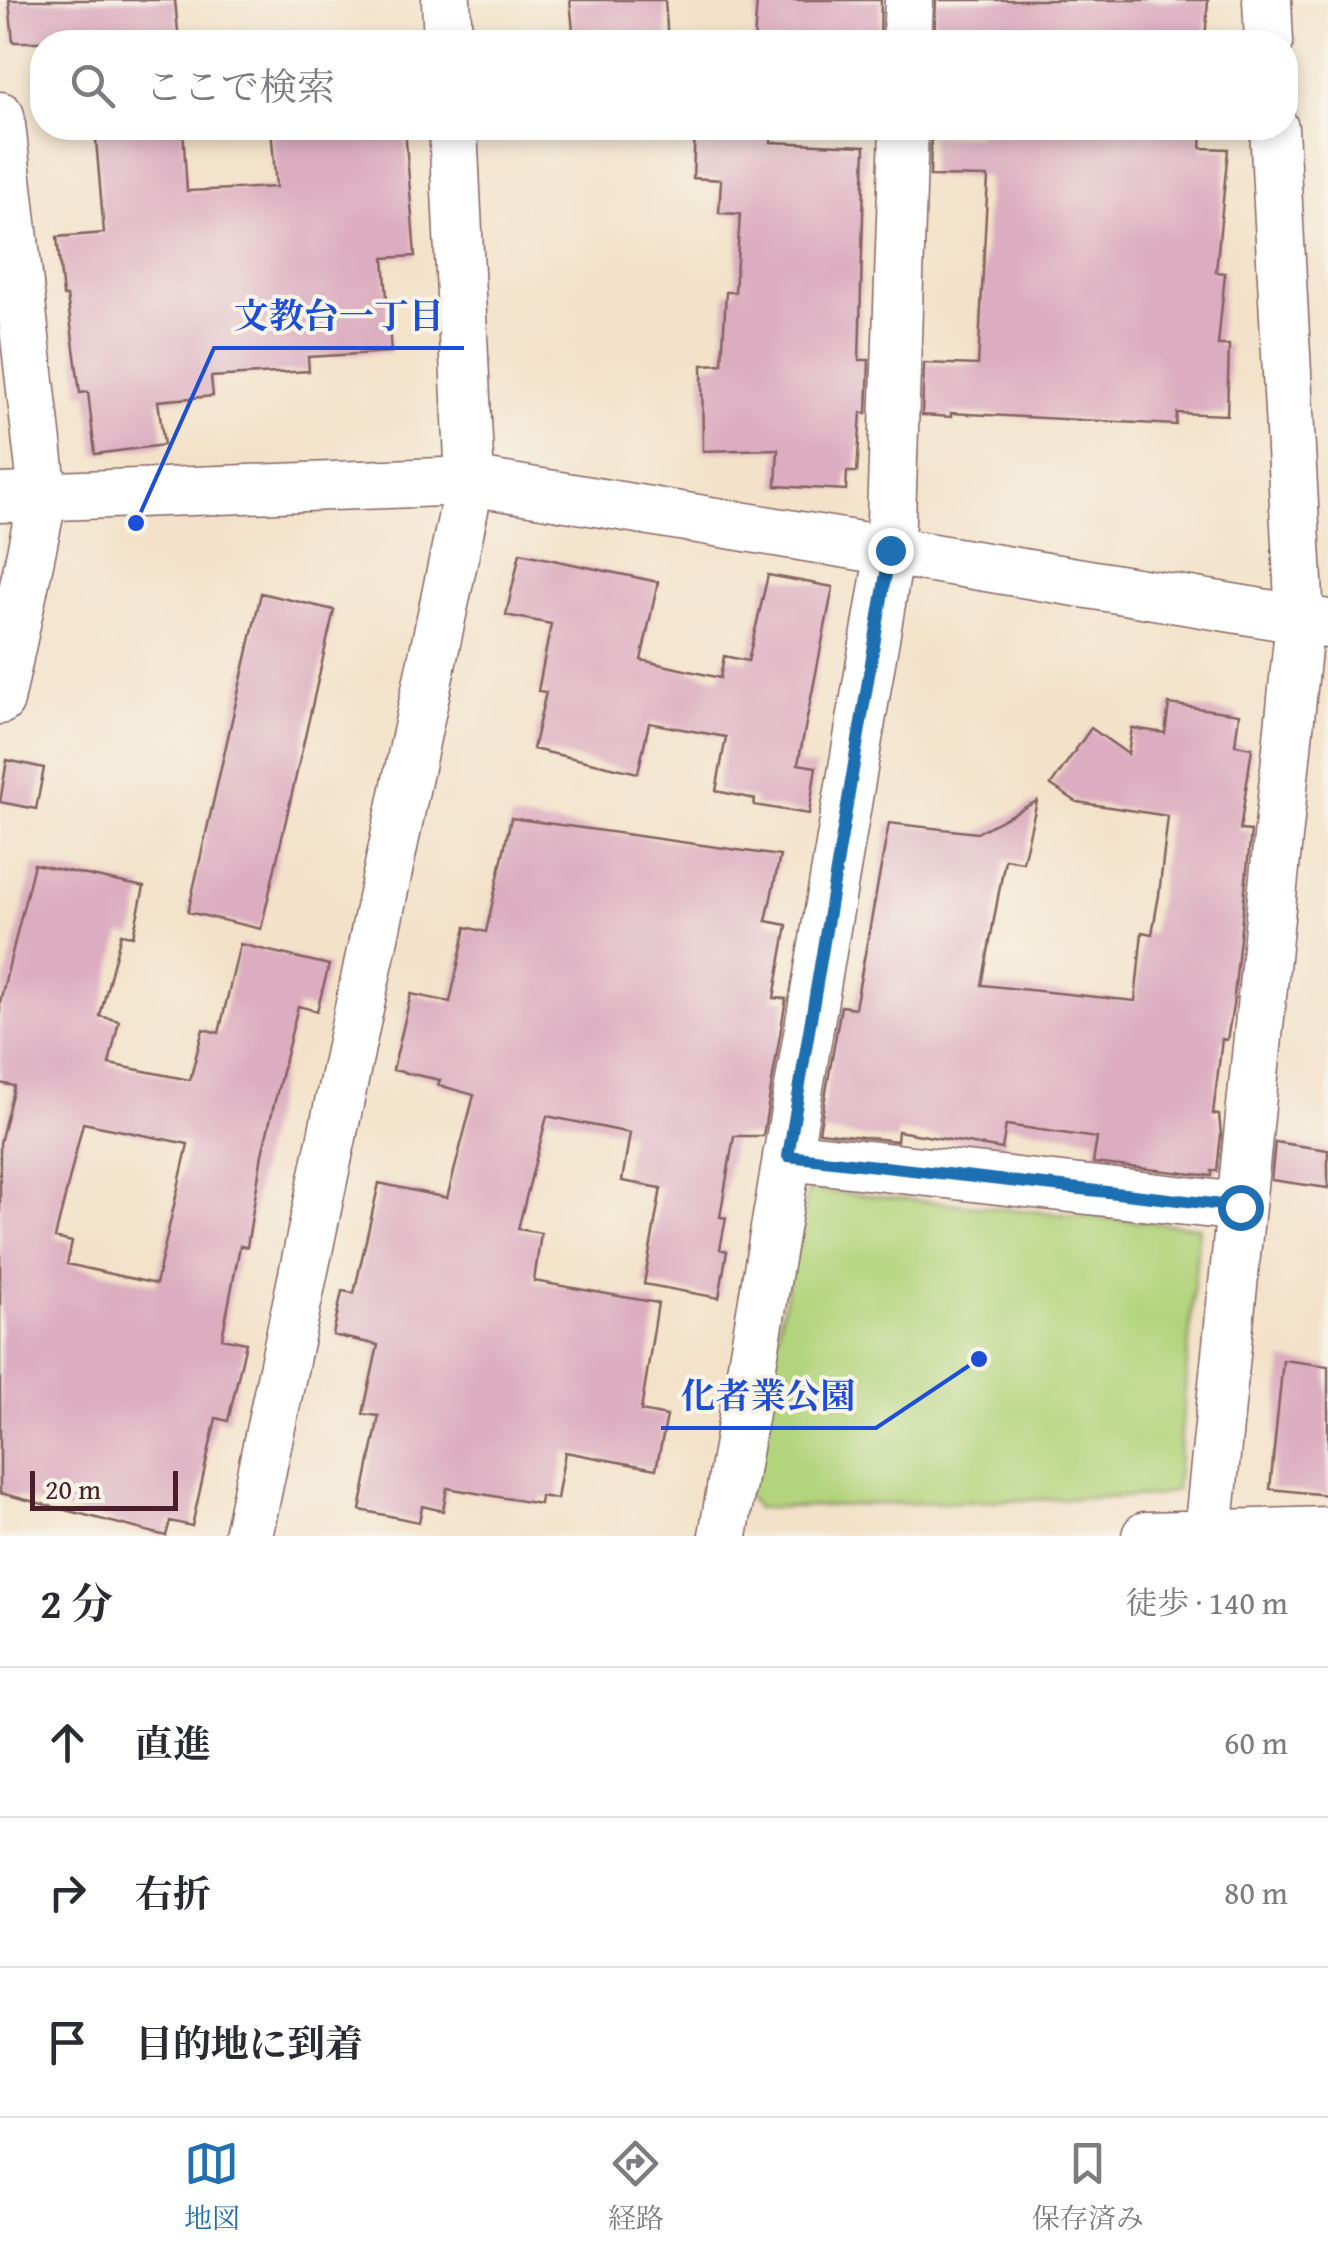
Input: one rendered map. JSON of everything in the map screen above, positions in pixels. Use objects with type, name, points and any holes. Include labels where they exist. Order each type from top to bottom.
[{"type":"street","points":[[446,0],[447,30]]},
{"type":"street","points":[[908,30],[909,0]]},
{"type":"street","points":[[1267,0],[1268,30]]},
{"type":"street","points":[[0,116],[22,497],[0,700]]},
{"type":"street","points":[[248,1536],[470,481],[453,140]]},
{"type":"street","points":[[723,1536],[890,550],[904,140]]},
{"type":"street","points":[[1208,1534],[1240,1207],[1314,621],[1275,140]]},
{"type":"street","points":[[22,497],[470,481],[1314,621]]},
{"type":"street","points":[[788,1156],[1240,1207]]},
{"type":"street","points":[[1146,1536],[1328,1531]]},
{"type":"green space","points":[[808,1190],[1199,1227],[1176,1490],[1155,1496],[757,1508],[743,1491]]},
{"type":"building","points":[[9,0],[175,0],[178,30],[30,30],[30,42],[13,42]]},
{"type":"building","points":[[570,0],[665,0],[667,30],[573,30]]},
{"type":"building","points":[[757,0],[881,0],[880,30],[755,30]]},
{"type":"building","points":[[936,0],[1208,0],[1206,30],[935,30]]},
{"type":"building","points":[[96,140],[184,140],[187,191],[276,187],[272,140],[406,140],[415,256],[384,258],[391,352],[308,357],[309,371],[211,377],[213,396],[158,401],[164,445],[95,454],[88,392],[80,393],[67,296],[63,296],[57,237],[104,233]]},
{"type":"building","points":[[695,140],[865,146],[859,360],[869,360],[867,413],[861,413],[857,472],[847,472],[846,490],[776,486],[778,449],[703,451],[702,365],[722,364],[726,292],[735,292],[740,214],[719,213],[721,180],[693,178]]},
{"type":"building","points":[[931,140],[1202,140],[1201,148],[1228,149],[1216,272],[1225,273],[1218,345],[1229,345],[1227,415],[1177,413],[1176,425],[951,413],[951,417],[922,415],[924,363],[978,365],[988,177],[930,176]]},
{"type":"building","points":[[520,553],[658,582],[641,660],[720,678],[724,656],[748,661],[768,575],[833,587],[798,764],[816,767],[809,814],[754,805],[755,799],[716,791],[726,737],[649,723],[638,773],[533,749],[546,692],[538,691],[551,624],[506,615]]},
{"type":"building","points":[[261,593],[334,610],[261,929],[188,912]]},
{"type":"building","points":[[1169,704],[1239,714],[1235,745],[1252,748],[1240,830],[1251,831],[1233,1006],[1227,1040],[1222,1039],[1213,1114],[1219,1115],[1221,1134],[1217,1171],[1212,1171],[1212,1176],[1093,1163],[1097,1138],[1006,1125],[1002,1149],[898,1131],[897,1141],[819,1132],[841,1006],[855,1008],[889,823],[977,833],[1037,801],[1023,862],[1005,859],[982,985],[1135,1001],[1142,932],[1152,934],[1168,816],[1077,802],[1051,785],[1091,728],[1128,754],[1132,728],[1165,733]]},
{"type":"building","points":[[7,760],[44,768],[36,809],[0,802]]},
{"type":"building","points":[[511,818],[780,856],[766,921],[787,925],[774,998],[786,999],[763,1136],[734,1136],[720,1217],[726,1218],[720,1249],[727,1251],[719,1298],[644,1284],[661,1188],[622,1181],[630,1133],[547,1116],[518,1229],[541,1233],[534,1281],[658,1303],[641,1411],[667,1416],[656,1469],[565,1452],[557,1499],[541,1496],[540,1504],[447,1488],[443,1511],[422,1506],[419,1522],[360,1510],[379,1416],[363,1414],[378,1345],[333,1335],[342,1291],[354,1293],[379,1183],[447,1198],[474,1095],[438,1085],[440,1080],[393,1070],[411,994],[450,1002],[466,927],[486,932]]},
{"type":"building","points":[[34,864],[144,887],[133,936],[121,934],[100,1016],[119,1021],[109,1064],[190,1080],[203,1029],[219,1033],[240,944],[329,965],[317,1011],[298,1006],[262,1154],[247,1247],[240,1246],[222,1338],[246,1343],[228,1421],[216,1418],[192,1526],[170,1521],[166,1536],[0,1493],[0,1143],[14,1086],[0,1083],[0,1002]],"holes":[[[83,1123],[188,1144],[156,1284],[67,1264],[72,1242],[55,1238]]]},
{"type":"building","points":[[1275,1142],[1328,1150],[1328,1188],[1271,1180]]},
{"type":"building","points":[[1283,1360],[1328,1366],[1328,1495],[1270,1489]]},
{"type":"place","name":"文教台一丁目","points":[[136,523]]},
{"type":"place","name":"化者業公園","points":[[979,1359]]},
{"type":"route","points":[[890,550],[788,1156],[1240,1207]]}]
